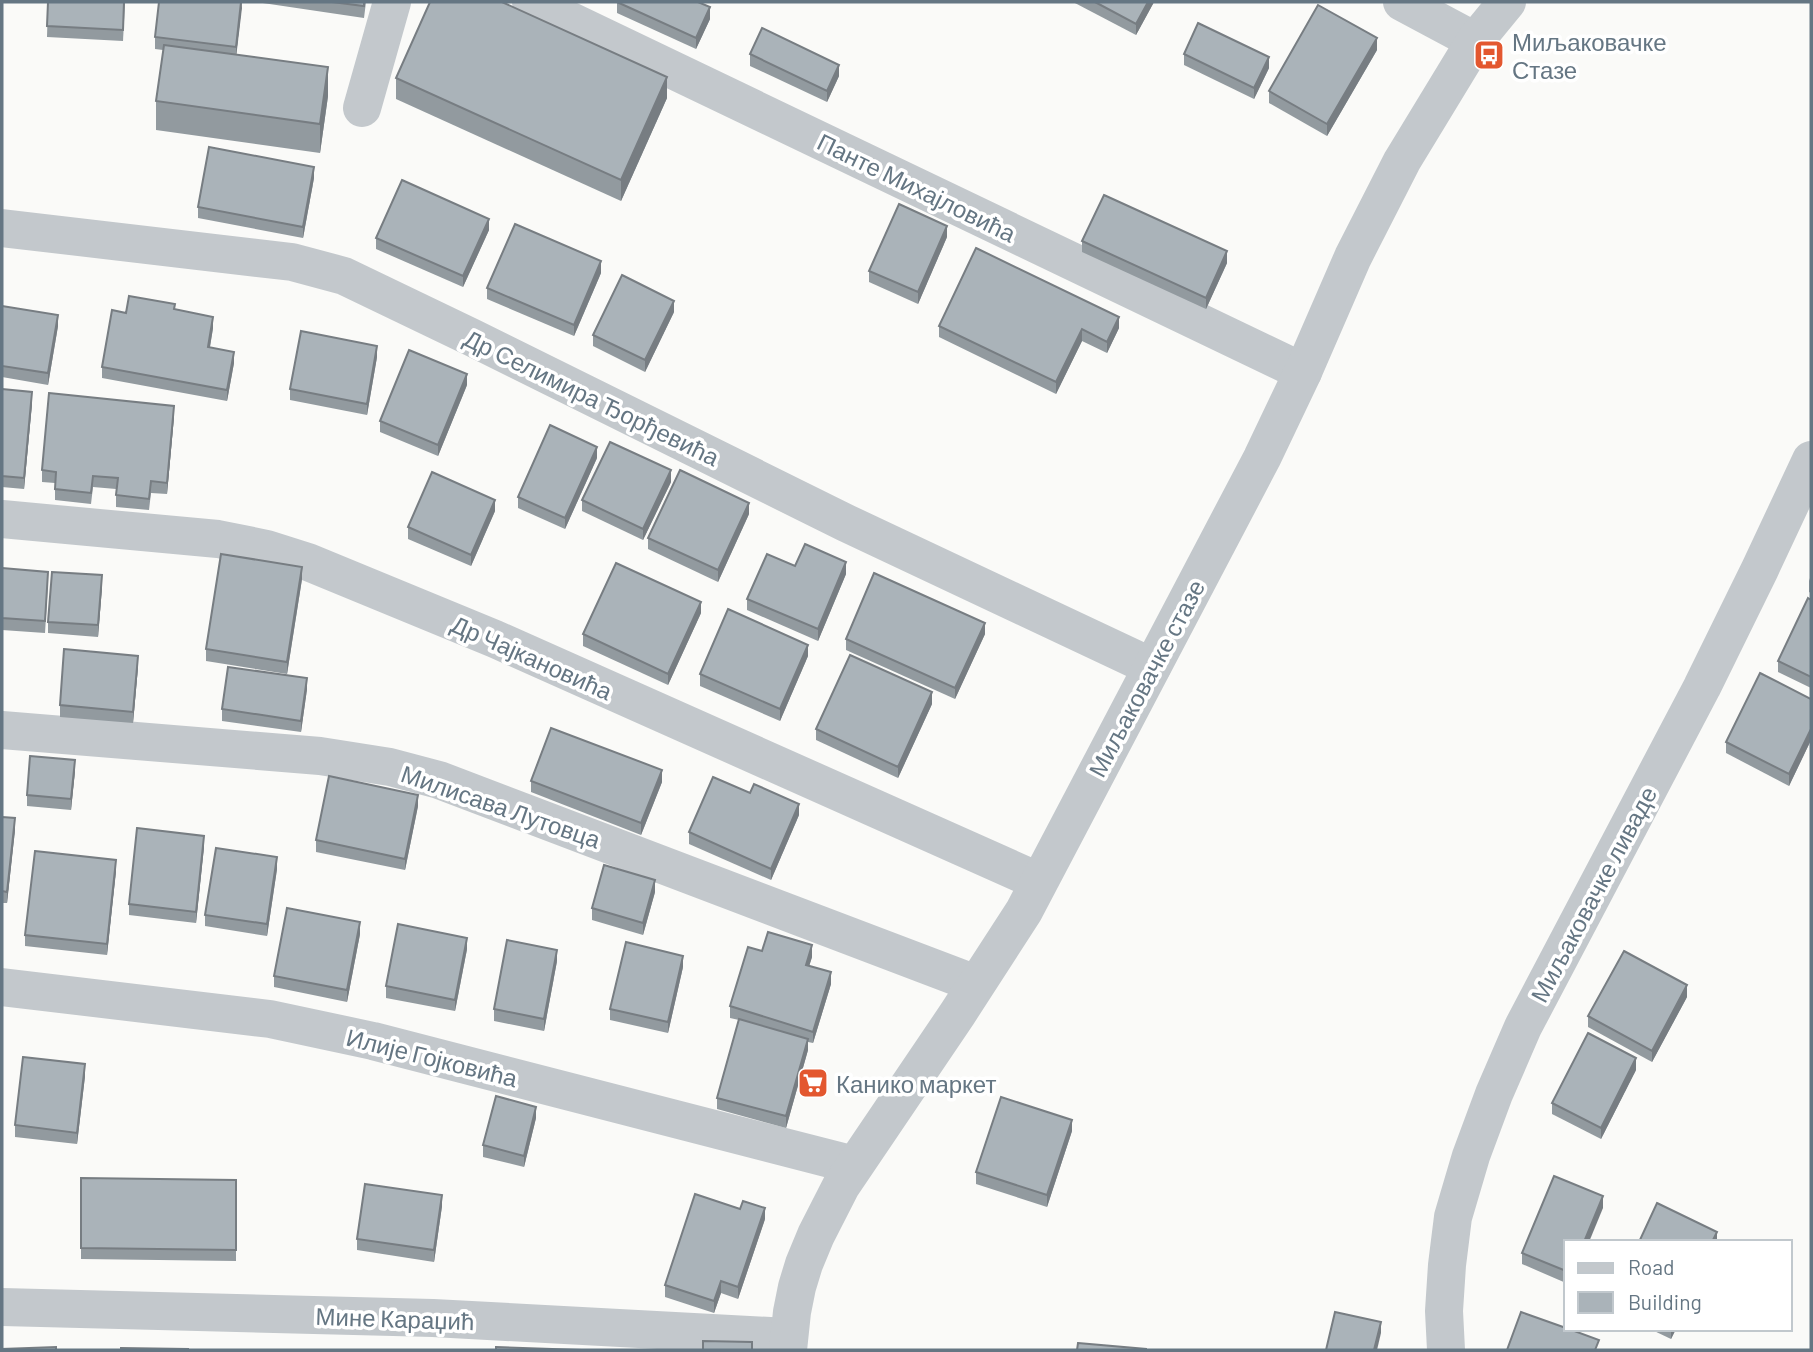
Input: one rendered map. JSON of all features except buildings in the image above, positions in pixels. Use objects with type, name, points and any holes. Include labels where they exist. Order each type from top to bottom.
[{"type":"street","points":[[362,108],[392,2]]},
{"type":"street","name":"Панте Михајловића","points":[[531,2],[1303,372]]},
{"type":"street","points":[[1402,2],[1475,41]]},
{"type":"street","name":"Миљаковачке стазе","points":[[788,1344],[797,1287],[804,1264],[841,1186],[1024,911],[1262,458],[1353,257],[1402,161],[1475,41],[1507,2]]},
{"type":"street","name":"Др Селимира Ђорђевића","points":[[2,228],[292,262],[344,276],[846,523],[1152,667]]},
{"type":"street","name":"Миљаковачке ливаде","points":[[1446,1350],[1444,1311],[1453,1217],[1471,1156],[1494,1094],[1522,1027],[1702,687],[1811,460]]},
{"type":"street","name":"Др Чајкановића","points":[[2,519],[218,539],[267,549],[308,562],[495,639],[1038,881]]},
{"type":"street","name":"Милисава Лутовца","points":[[2,730],[320,756],[390,767],[439,780],[976,985]]},
{"type":"street","name":"Илије Гојковића","points":[[2,987],[283,1022],[373,1041],[854,1165]]},
{"type":"street","name":"Мине Караџић","points":[[2,1307],[433,1318],[788,1344]]},
{"type":"place","name":"Миљаковачке Стазе","points":[[1489,55]]},
{"type":"place","name":"Канико маркет","points":[[813,1083]]}]
